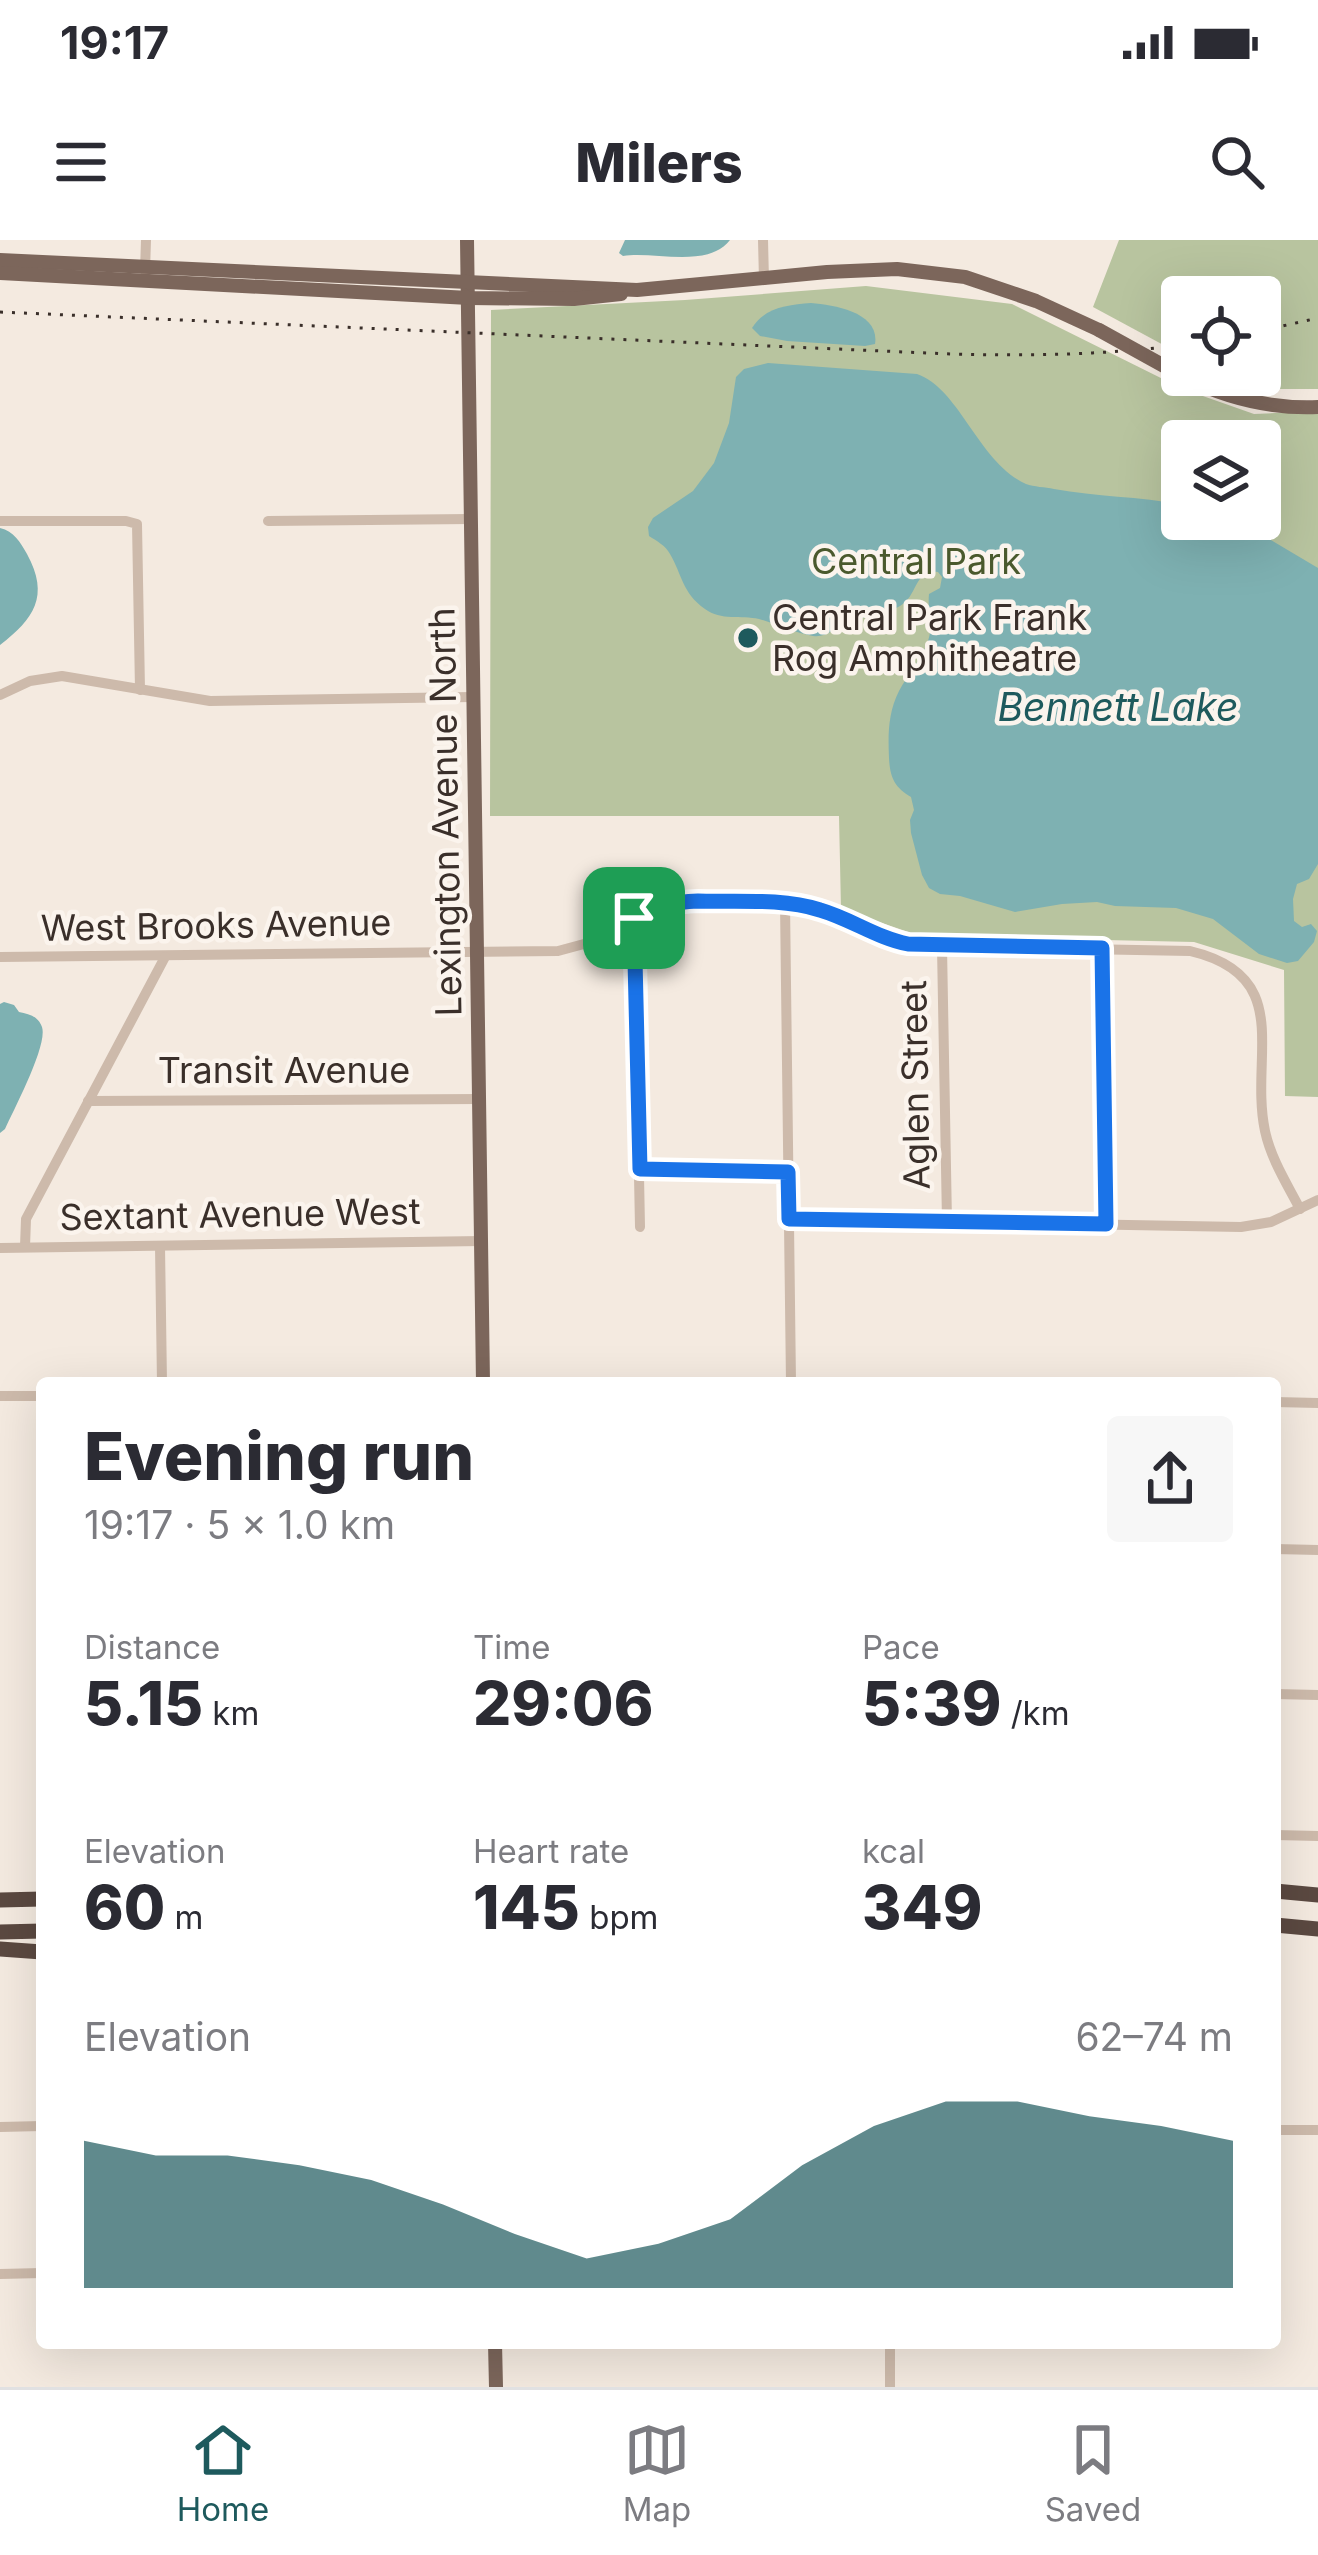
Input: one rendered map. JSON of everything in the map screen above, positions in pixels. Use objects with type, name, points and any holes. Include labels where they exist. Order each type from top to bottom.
[{"type":"highway","points":[[1281,1891],[1318,1894]]},
{"type":"highway","points":[[0,1900],[36,1899]]},
{"type":"highway","points":[[1281,1926],[1318,1929]]},
{"type":"highway","points":[[0,1932],[36,1931]]},
{"type":"highway","points":[[0,1949],[36,1952]]},
{"type":"main road","name":"Lexington Avenue North","points":[[467,240],[483,1377]]},
{"type":"main road","points":[[0,260],[469,298],[574,299],[638,290]]},
{"type":"main road","points":[[0,273],[638,290],[869,269],[913,271],[965,278],[1036,301],[1161,364]]},
{"type":"main road","points":[[1230,396],[1279,406],[1318,407]]},
{"type":"main road","points":[[496,2349],[496,2387]]},
{"type":"street","points":[[145,274],[146,240]]},
{"type":"street","points":[[764,240],[764,280]]},
{"type":"street","points":[[268,521],[470,519]]},
{"type":"street","points":[[0,521],[137,524],[140,690]]},
{"type":"street","points":[[0,695],[30,681],[62,676],[182,698],[236,702],[472,697]]},
{"type":"street","name":"West Brooks Avenue","points":[[0,958],[546,952],[595,941],[646,910],[681,902],[785,903],[830,913],[892,941],[942,946],[1190,951],[1231,966],[1248,982],[1259,1006],[1265,1130],[1300,1209]]},
{"type":"street","points":[[785,903],[791,1377]]},
{"type":"street","points":[[634,918],[640,1227]]},
{"type":"street","name":"Aglen Street","points":[[942,946],[947,1222]]},
{"type":"street","points":[[1102,948],[1106,1224]]},
{"type":"street","points":[[25,1247],[26,1219],[165,957]]},
{"type":"street","name":"Transit Avenue","points":[[88,1101],[480,1099]]},
{"type":"street","points":[[640,1169],[788,1172]]},
{"type":"street","points":[[789,1219],[1258,1226],[1318,1200]]},
{"type":"street","name":"Sextant Avenue West","points":[[0,1248],[482,1240]]},
{"type":"street","points":[[160,1246],[162,1377]]},
{"type":"street","points":[[0,1396],[36,1396]]},
{"type":"street","points":[[1281,1402],[1318,1403]]},
{"type":"street","points":[[1281,1549],[1318,1550]]},
{"type":"street","points":[[1281,1694],[1318,1695]]},
{"type":"street","points":[[1281,1835],[1318,1836]]},
{"type":"street","points":[[0,2127],[36,2126]]},
{"type":"street","points":[[1281,2130],[1318,2130]]},
{"type":"street","points":[[0,2274],[36,2273]]},
{"type":"street","points":[[890,2349],[890,2387]]},
{"type":"green space","points":[[1119,240],[1318,240],[1318,389],[1281,389],[1281,276],[1161,276],[1161,344],[1093,307]]},
{"type":"green space","name":"Central Park","points":[[866,286],[1012,304],[1161,378],[1161,396],[1203,396],[1254,414],[1318,411],[1318,1097],[1285,1096],[1284,970],[1194,942],[920,936],[841,909],[839,816],[490,816],[491,310]]},
{"type":"water","points":[[625,240],[730,240],[708,254],[680,257],[623,256],[619,253]]},
{"type":"water","points":[[811,303],[864,318],[875,333],[875,344],[787,341],[760,336],[752,328],[770,311]]},
{"type":"water","name":"Bennett Lake","points":[[768,363],[917,374],[945,394],[995,460],[1026,484],[1161,502],[1161,540],[1271,540],[1318,568],[1318,864],[1309,879],[1297,884],[1293,899],[1294,921],[1302,927],[1311,924],[1317,931],[1298,961],[1287,963],[1259,954],[1213,919],[1176,908],[1097,902],[1015,912],[929,888],[911,833],[911,797],[890,771],[889,732],[895,699],[928,641],[929,594],[940,588],[942,577],[930,572],[900,606],[813,636],[759,619],[711,613],[687,590],[668,551],[649,536],[653,518],[693,491],[714,463],[729,423],[736,377],[744,369]]},
{"type":"water","points":[[0,528],[13,534],[27,554],[38,594],[30,616],[0,645]]},
{"type":"water","points":[[0,1004],[36,1018],[43,1036],[29,1077],[0,1133]]},
{"type":"railway","points":[[0,312],[950,354],[1066,354],[1161,347]]},
{"type":"railway","points":[[1281,326],[1318,318]]},
{"type":"place","name":"Central Park Frank Rog Amphitheatre","points":[[748,638]]},
{"type":"route","points":[[681,902],[785,903],[816,908],[880,937],[908,944],[1102,948],[1106,1224],[789,1219],[788,1172],[640,1169],[634,918],[646,910],[681,902]]}]
